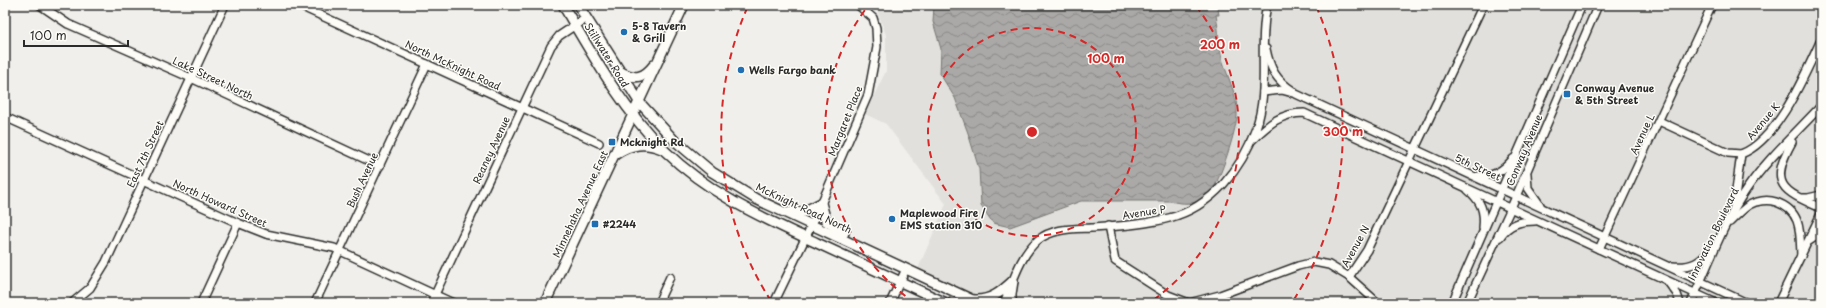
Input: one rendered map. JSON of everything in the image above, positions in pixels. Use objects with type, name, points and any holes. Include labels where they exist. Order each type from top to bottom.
[{"type":"main road","name":"Stillwater Road","points":[[563,5],[634,115]]},
{"type":"main road","name":"Stillwater Road","points":[[578,5],[640,103]]},
{"type":"main road","name":"Minnehaha Avenue East","points":[[545,303],[640,103],[684,5]]},
{"type":"main road","points":[[620,71],[630,77],[640,78],[648,73],[659,60]]},
{"type":"main road","name":"McKnight Road North","points":[[640,103],[674,140],[704,166],[733,186],[779,210],[812,224],[977,302]]},
{"type":"main road","points":[[634,115],[664,150],[695,177],[728,199],[805,238],[946,303]]},
{"type":"main road","points":[[615,154],[626,146],[636,144],[654,146],[664,150]]},
{"type":"main road","points":[[779,210],[803,212],[821,203],[826,221],[834,228],[851,236],[862,248]]},
{"type":"main road","points":[[977,302],[993,297],[1014,281]]},
{"type":"main road","points":[[1011,303],[1010,294],[1014,281]]},
{"type":"street","name":"Lake Street North","points":[[40,5],[68,24],[191,78],[380,166]]},
{"type":"street","name":"East 7th Street","points":[[72,303],[90,288],[98,276],[225,5]]},
{"type":"street","name":"North McKnight Road","points":[[298,5],[599,143]]},
{"type":"street","name":"Margaret Place","points":[[774,303],[859,120],[868,95],[873,75],[877,47],[876,28],[873,18],[858,5]]},
{"type":"street","name":"Avenue P","points":[[1004,303],[1024,257],[1030,248],[1040,239],[1060,230],[1158,221],[1171,218],[1206,200],[1225,183],[1239,163],[1251,141],[1260,117],[1263,92],[1263,34],[1267,5]]},
{"type":"street","name":"Avenue N","points":[[1108,226],[1115,261],[1168,295],[1189,303],[1220,295],[1298,266],[1314,262],[1329,265],[1349,277],[1367,250],[1483,5]]},
{"type":"street","name":"Conway Avenue","points":[[1452,303],[1582,5]]},
{"type":"street","name":"Conway Avenue","points":[[1467,303],[1511,208],[1598,5]]},
{"type":"street","name":"Avenue L","points":[[1599,249],[1712,5]]},
{"type":"street","name":"Reaney Avenue","points":[[431,303],[551,46],[559,36],[586,18]]},
{"type":"street","points":[[1263,34],[1273,73],[1280,82],[1296,94]]},
{"type":"street","name":"Avenue K","points":[[1741,154],[1753,148],[1782,115],[1796,92],[1821,40]]},
{"type":"street","name":"Bush Avenue","points":[[315,303],[427,64]]},
{"type":"street","name":"5th Street","points":[[1263,92],[1282,90],[1296,94],[1746,303]]},
{"type":"street","name":"Innovation Boulevard","points":[[1691,303],[1732,214],[1746,190],[1770,159],[1821,106]]},
{"type":"street","points":[[1251,141],[1271,122],[1280,117],[1294,113],[1304,113],[1716,303]]},
{"type":"street","name":"North Howard Street","points":[[5,117],[238,223],[266,234],[340,250],[453,303]]},
{"type":"street","points":[[1658,121],[1728,153],[1741,154],[1732,214]]},
{"type":"street","points":[[1796,133],[1784,156],[1780,172],[1781,181],[1785,189],[1798,198],[1821,208]]},
{"type":"street","points":[[1473,176],[1483,177],[1502,170],[1517,154]]},
{"type":"street","points":[[1527,169],[1528,188],[1543,208]]},
{"type":"street","points":[[1462,185],[1477,199],[1482,207],[1484,214],[1482,235]]},
{"type":"street","points":[[1798,198],[1808,198],[1821,195]]},
{"type":"street","points":[[1728,223],[1748,206],[1756,202],[1773,201],[1782,204],[1791,210],[1796,217],[1800,236],[1801,256]]},
{"type":"street","points":[[1778,303],[1821,214]]},
{"type":"street","points":[[1494,245],[1510,226],[1518,222],[1537,221]]},
{"type":"street","points":[[201,303],[238,223]]},
{"type":"street","points":[[1807,242],[1821,233]]},
{"type":"street","points":[[1667,266],[1686,267],[1694,265],[1719,243]]},
{"type":"street","points":[[890,303],[906,269]]},
{"type":"street","points":[[658,303],[670,277]]},
{"type":"street","points":[[1349,277],[1378,303]]},
{"type":"street","points":[[1664,279],[1675,290],[1680,303]]},
{"type":"shaded area","points":[[875,5],[1821,5],[1821,303],[991,303],[918,269],[946,204],[886,124],[865,114],[886,71],[886,35]]},
{"type":"water","points":[[934,5],[1211,5],[1218,9],[1219,15],[1216,15],[1220,49],[1234,92],[1237,116],[1226,160],[1211,193],[1202,200],[1188,203],[1170,201],[1081,201],[1010,227],[993,223],[981,206],[979,169],[968,133],[955,98],[940,74],[941,49],[933,22]]},
{"type":"place","name":"5-8 Tavern & Grill","points":[[624,32]]},
{"type":"place","name":"Wells Fargo bank","points":[[741,70]]},
{"type":"place","name":"Conway Avenue & 5th Street","points":[[1567,94]]},
{"type":"place","name":"Mcknight Rd","points":[[612,142]]},
{"type":"place","name":"Maplewood Fire / EMS station 310","points":[[892,219]]},
{"type":"place","name":"#2244","points":[[595,224]]}]
